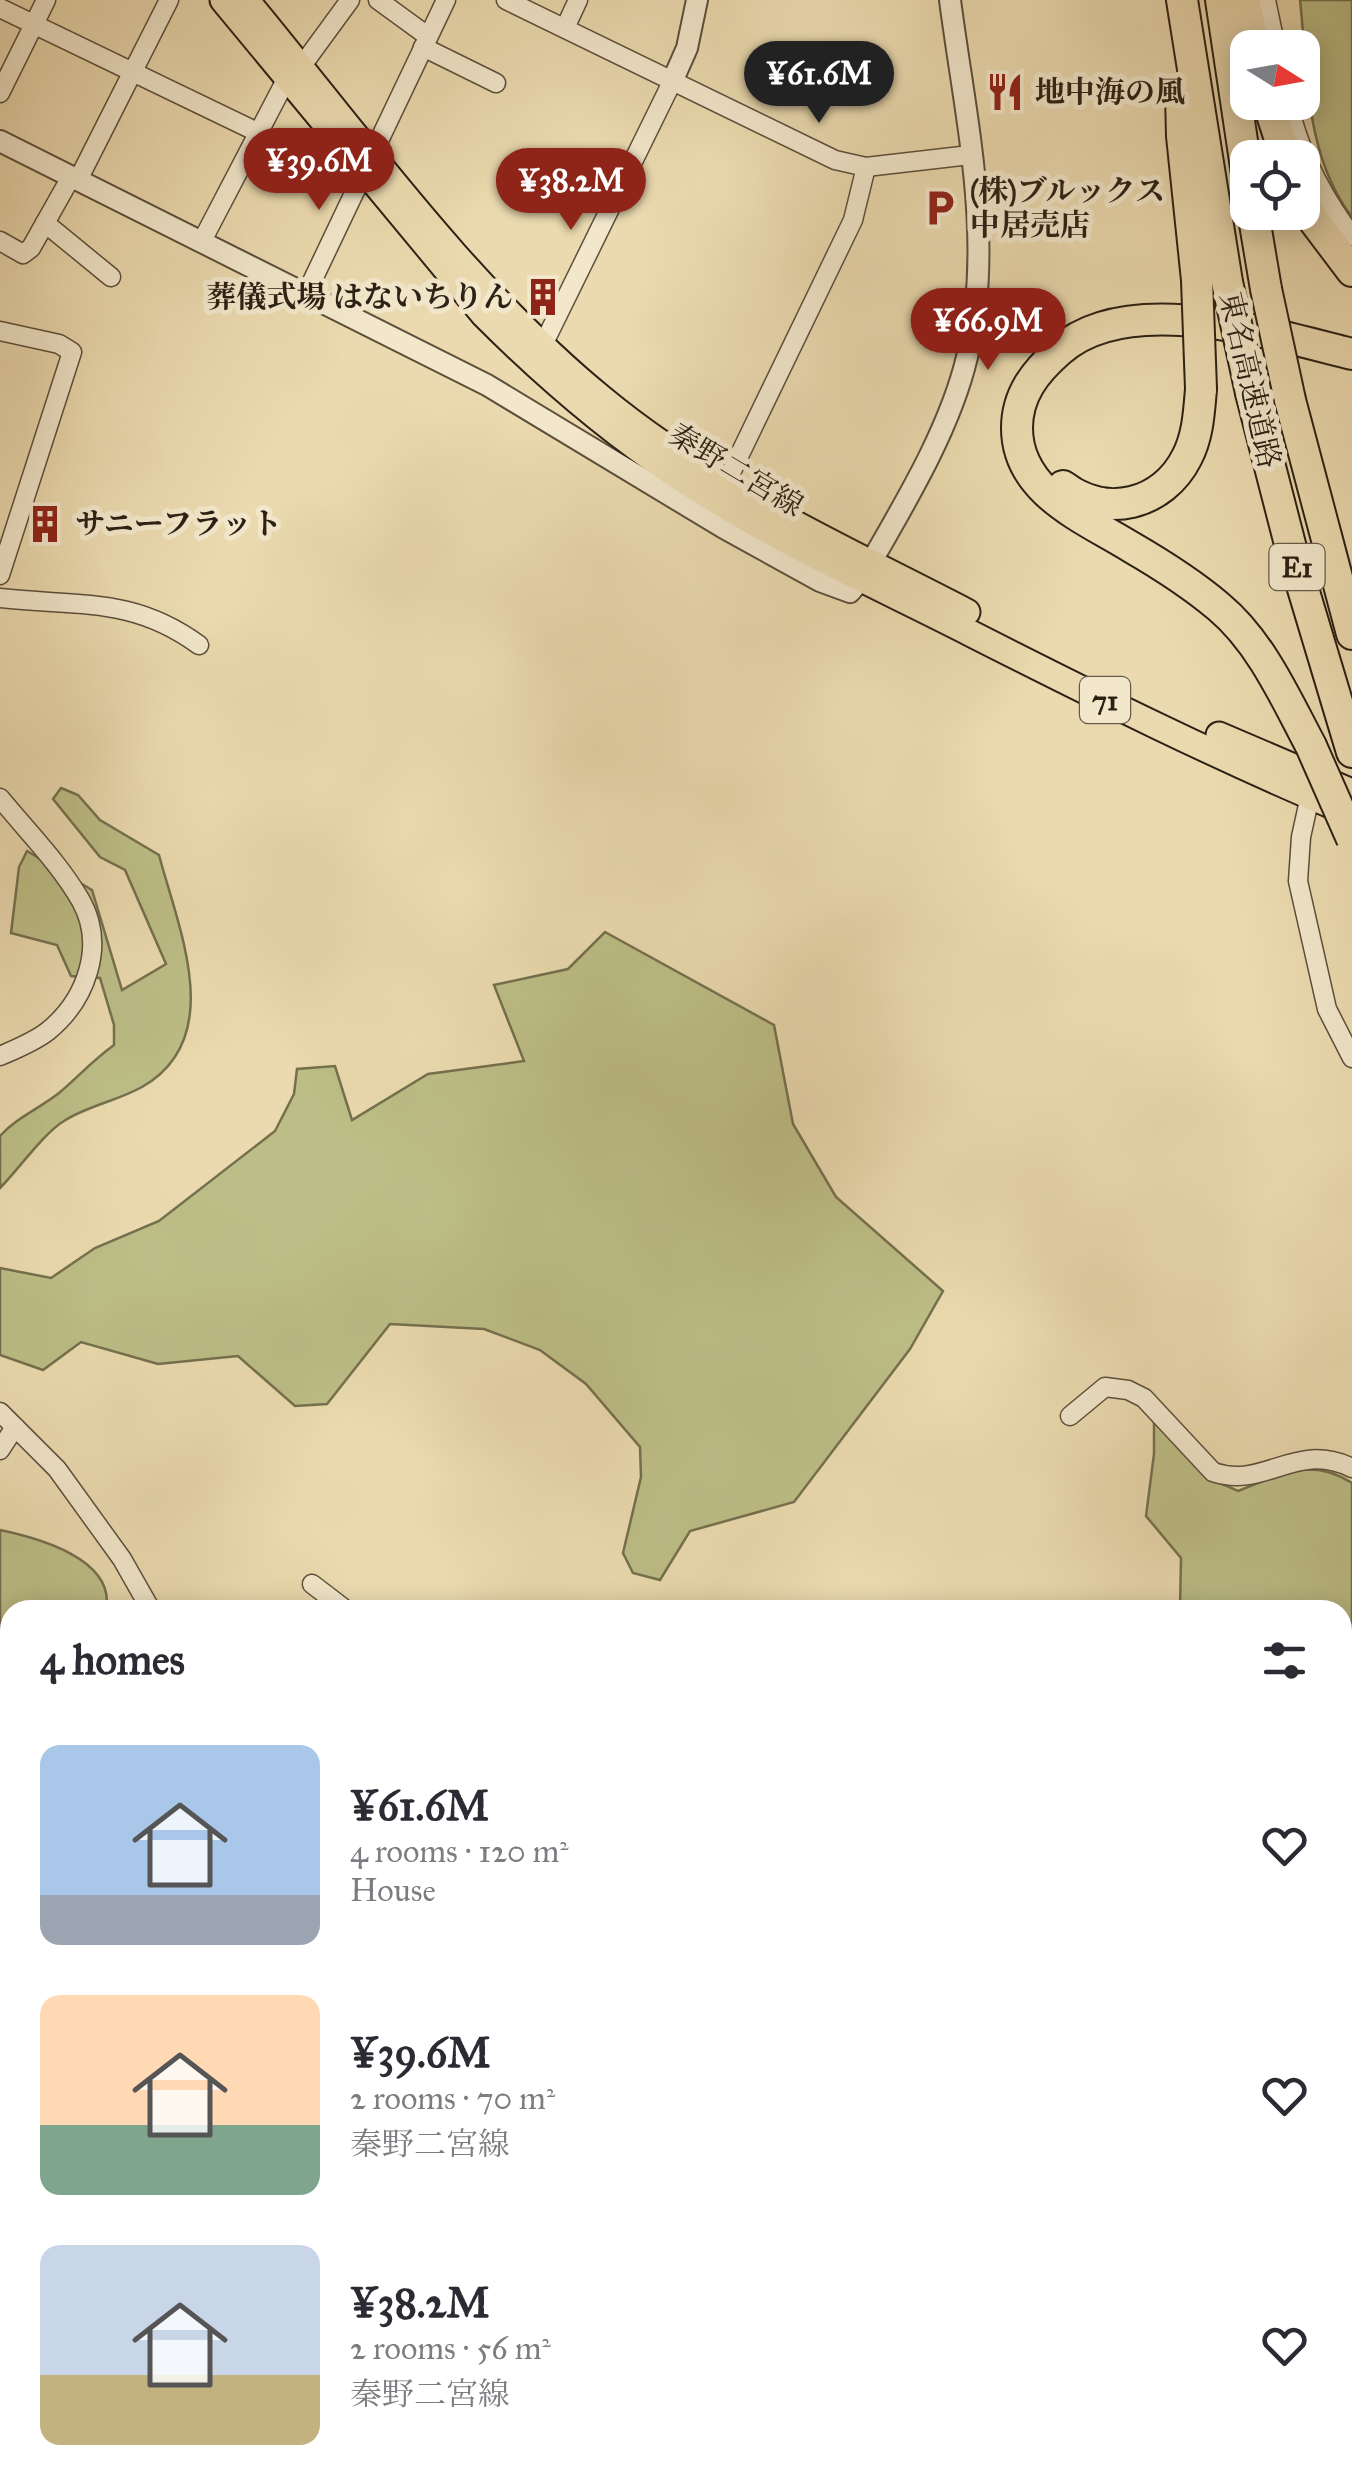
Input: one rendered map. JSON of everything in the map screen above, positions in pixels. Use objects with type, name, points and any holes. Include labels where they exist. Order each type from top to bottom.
[{"type":"highway","name":"東名高速道路","points":[[1181,0],[1212,281],[1252,393],[1292,552],[1350,746]]},
{"type":"highway","points":[[1221,0],[1242,140]]},
{"type":"highway","points":[[1244,0],[1252,30]]},
{"type":"highway","name":"東名高速道路","points":[[1256,230],[1290,400],[1352,634]]},
{"type":"highway","points":[[1320,230],[1352,271]]},
{"type":"highway","points":[[1212,281],[1201,389],[1198,421],[1189,454],[1176,477],[1149,496],[1118,504],[1087,501],[1056,481],[1037,452],[1033,418],[1043,386],[1066,359],[1101,340],[1137,332],[1190,334],[1352,369]]},
{"type":"highway","points":[[1352,354],[1208,324],[1134,318],[1096,328],[1069,342],[1027,385],[1017,411],[1017,446],[1026,469],[1040,487],[1075,514],[1182,579],[1222,610],[1244,634],[1311,746],[1352,839]]},
{"type":"main road","name":"秦野二宮線","points":[[223,0],[294,72],[369,163],[484,315],[592,414],[710,496],[1189,722],[1352,792]]},
{"type":"main road","name":"秦野二宮線","points":[[246,0],[294,72]]},
{"type":"main road","name":"秦野二宮線","points":[[369,163],[542,347],[602,400],[725,485],[866,570],[1085,691],[1352,814]]},
{"type":"street","points":[[0,93],[46,0]]},
{"type":"street","points":[[0,240],[22,254],[31,248],[74,178],[169,0]]},
{"type":"street","points":[[202,241],[294,72],[350,0]]},
{"type":"street","points":[[378,0],[422,39],[496,83]]},
{"type":"street","points":[[307,292],[369,163],[422,39],[446,0]]},
{"type":"street","points":[[506,0],[834,160],[866,167],[970,155]]},
{"type":"street","points":[[565,28],[578,0]]},
{"type":"street","points":[[542,347],[672,82],[687,48],[698,0]]},
{"type":"street","points":[[0,141],[486,384],[724,528],[820,582],[850,592],[866,570],[937,437],[967,358],[976,309],[979,241],[950,0]]},
{"type":"street","points":[[1266,0],[1272,30]]},
{"type":"street","points":[[0,8],[258,132]]},
{"type":"street","points":[[1292,120],[1314,176],[1352,236]]},
{"type":"street","points":[[725,485],[854,220],[866,167]]},
{"type":"street","points":[[46,223],[111,277]]},
{"type":"street","points":[[0,331],[58,344],[72,352],[0,576]]},
{"type":"street","points":[[0,598],[120,607],[182,631],[199,645]]},
{"type":"street","points":[[1310,796],[1301,837],[1298,881],[1328,1010],[1352,1058]]},
{"type":"street","points":[[0,798],[76,894],[92,939],[87,978],[71,1006],[47,1031],[0,1056]]},
{"type":"street","points":[[1070,1416],[1106,1388],[1128,1390],[1144,1398],[1213,1472],[1243,1477],[1307,1458],[1338,1461],[1352,1468]]},
{"type":"street","points":[[0,1412],[57,1469],[122,1559],[145,1600]]},
{"type":"street","points":[[0,1450],[15,1427]]},
{"type":"street","points":[[312,1584],[333,1600]]},
{"type":"green space","points":[[1300,0],[1352,0],[1352,217],[1325,168],[1312,120],[1320,120],[1320,30],[1303,30]]},
{"type":"green space","points":[[61,788],[78,795],[100,820],[159,855],[185,948],[190,1011],[184,1040],[168,1066],[142,1087],[56,1126],[0,1188],[0,1136],[59,1093],[114,1045],[114,1025],[100,978],[71,976],[57,945],[11,933],[19,867],[27,851],[92,890],[122,990],[166,964],[125,870],[100,857],[53,799]]},
{"type":"green space","points":[[605,932],[774,1025],[793,1124],[836,1197],[943,1291],[910,1349],[794,1502],[690,1531],[660,1580],[633,1573],[623,1553],[641,1477],[640,1447],[586,1384],[540,1350],[484,1329],[390,1324],[327,1404],[295,1406],[238,1356],[158,1364],[81,1342],[43,1370],[0,1355],[0,1268],[51,1278],[95,1248],[159,1221],[275,1131],[294,1094],[297,1069],[335,1066],[352,1120],[428,1074],[524,1061],[494,985],[568,969]]},
{"type":"green space","points":[[1154,1419],[1206,1477],[1238,1491],[1281,1474],[1309,1469],[1352,1483],[1352,1600],[1180,1600],[1181,1558],[1146,1516]]},
{"type":"green space","points":[[0,1530],[71,1554],[99,1577],[106,1592],[106,1600],[0,1600]]},
{"type":"place","name":"地中海の風","points":[[1005,92]]},
{"type":"place","name":"(株)ブルックス 中居売店","points":[[940,208]]},
{"type":"place","name":"葬儀式場 はないちりん","points":[[543,297]]},
{"type":"place","name":"サニーフラット","points":[[45,524]]}]
